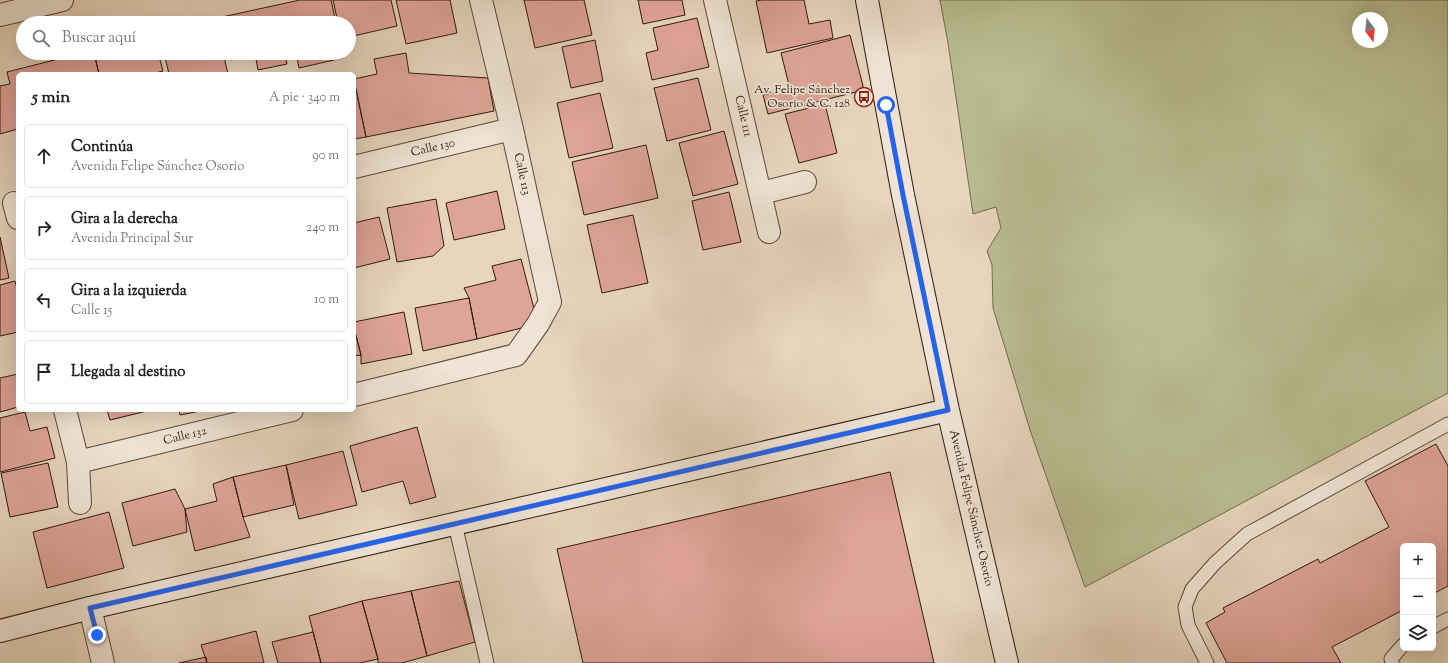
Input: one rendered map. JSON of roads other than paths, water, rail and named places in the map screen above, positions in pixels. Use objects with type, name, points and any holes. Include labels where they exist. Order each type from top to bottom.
[{"type":"street","points":[[0,15],[62,0]]},
{"type":"street","name":"Calle 113","points":[[356,395],[516,355],[538,324],[550,302],[512,129],[481,0]]},
{"type":"street","name":"Calle 111","points":[[715,0],[769,232]]},
{"type":"street","name":"Avenida Felipe Sánchez Osorio","points":[[867,0],[903,195],[948,410],[1008,663]]},
{"type":"street","name":"Calle 130","points":[[356,167],[512,129]]},
{"type":"street","points":[[761,193],[804,182]]},
{"type":"street","points":[[0,630],[948,410]]},
{"type":"street","points":[[66,412],[78,462],[80,503]]},
{"type":"street","name":"Calle 132","points":[[78,462],[284,412]]},
{"type":"street","points":[[90,608],[103,663]]},
{"type":"lane","points":[[1207,663],[1188,625],[1185,607],[1192,588],[1215,563],[1247,534],[1448,424]]},
{"type":"lane","points":[[455,524],[487,663]]},
{"type":"lane","points":[[1436,625],[1448,619]]},
{"type":"lane","points":[[1392,663],[1391,659],[1400,648]]},
{"type":"place","name":"Av. Felipe Sánchez Osorio & C. 128","points":[[864,97]]}]
